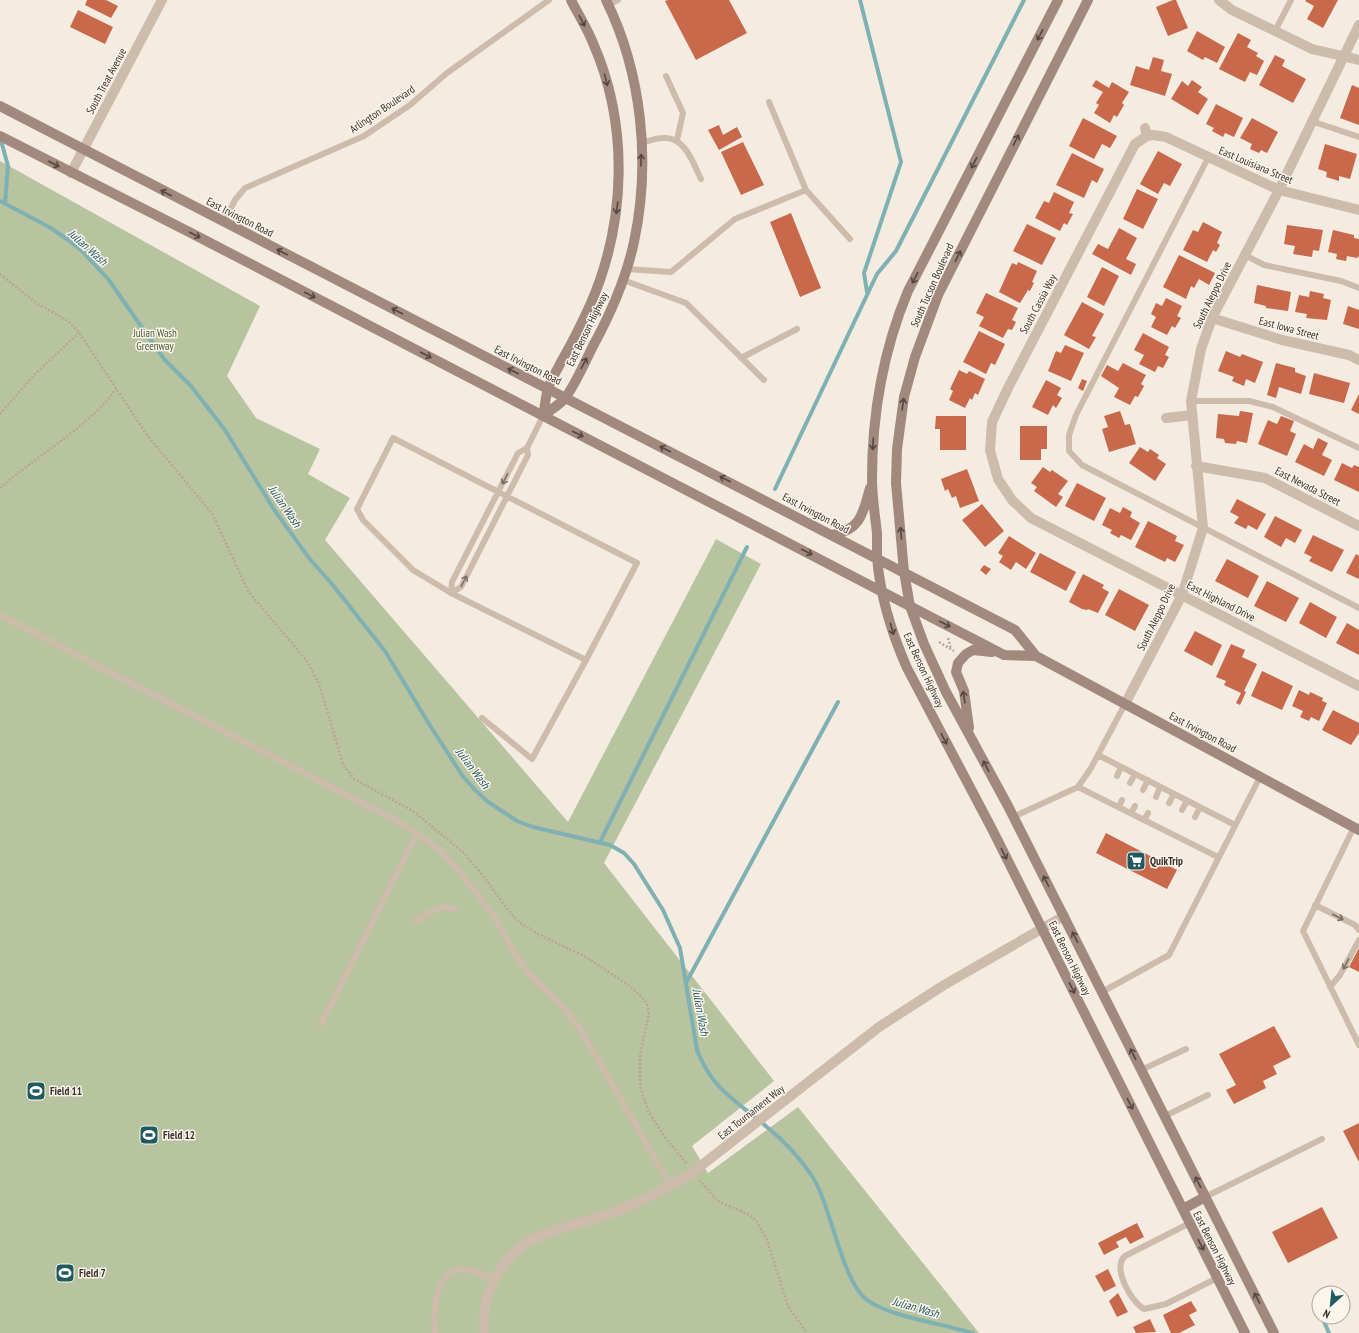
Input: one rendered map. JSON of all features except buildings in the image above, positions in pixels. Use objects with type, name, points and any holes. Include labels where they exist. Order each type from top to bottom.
[{"type":"main road","name":"East Benson Highway","points":[[543,416],[548,389],[578,330],[601,278],[615,225],[618,201],[616,138],[610,95],[593,43],[571,0]]},
{"type":"main road","name":"South Tucson Boulevard","points":[[882,591],[877,558],[872,481],[875,420],[888,346],[896,320],[908,290],[1058,0]]},
{"type":"main road","name":"South Tucson Boulevard","points":[[910,606],[904,572],[896,483],[897,449],[904,396],[915,357],[938,295],[1088,0]]},
{"type":"main road","name":"East Benson Highway","points":[[543,416],[566,398],[608,320],[623,280],[634,242],[638,210],[642,143],[639,110],[629,60],[619,28],[607,2]]},
{"type":"main road","name":"East Irvington Road","points":[[5,109],[224,223],[760,497],[1015,630],[1036,656],[1356,828]]},
{"type":"main road","name":"East Irvington Road","points":[[0,136],[19,147],[200,237],[1004,655],[1036,656]]},
{"type":"main road","points":[[832,535],[845,533],[863,514],[872,481]]},
{"type":"main road","name":"East Benson Highway","points":[[882,591],[897,645],[907,668],[1042,928],[1245,1333]]},
{"type":"main road","name":"East Benson Highway","points":[[910,606],[924,644],[970,736],[1014,817],[1274,1333]]},
{"type":"main road","points":[[970,736],[964,691],[956,672],[958,663],[966,654],[973,650],[1004,655]]},
{"type":"main road","points":[[1183,1209],[1206,1197]]},
{"type":"street","name":"South Treat Avenue","points":[[71,173],[162,0]]},
{"type":"street","points":[[1219,0],[1232,10],[1312,49],[1359,60]]},
{"type":"street","name":"South Aleppo Drive","points":[[1125,704],[1182,595],[1203,528],[1191,401],[1201,349],[1212,318],[1279,190],[1311,121],[1359,25]]},
{"type":"street","name":"East Louisiana Street","points":[[1146,132],[1152,135],[1166,137],[1279,190],[1359,210]]},
{"type":"street","name":"South Cassia Way","points":[[1012,500],[998,479],[990,450],[992,422],[1008,388],[1135,144],[1146,132]]},
{"type":"street","name":"East Iowa Street","points":[[1212,318],[1282,340],[1349,355],[1359,360]]},
{"type":"street","points":[[1166,418],[1192,415]]},
{"type":"street","name":"East Nevada Street","points":[[1196,466],[1265,478],[1359,526]]},
{"type":"street","name":"East Highland Drive","points":[[1012,500],[1031,518],[1359,686]]},
{"type":"street","name":"East Tournament Way","points":[[484,1333],[487,1296],[494,1279],[505,1264],[521,1248],[540,1236],[617,1211],[671,1186],[693,1172],[879,1027],[944,985],[1064,916]]},
{"type":"lane","name":"Arlington Boulevard","points":[[224,223],[235,200],[245,188],[364,136],[410,105],[447,73],[549,0]]},
{"type":"lane","points":[[607,2],[618,0]]},
{"type":"lane","points":[[1275,31],[1291,0]]},
{"type":"lane","points":[[666,76],[683,113],[677,140]]},
{"type":"lane","points":[[770,102],[806,190],[850,239]]},
{"type":"lane","points":[[1311,121],[1359,137]]},
{"type":"lane","points":[[642,143],[663,138],[677,140],[686,149],[701,179]]},
{"type":"lane","points":[[1208,158],[1076,415],[1069,435],[1069,451],[1082,465],[1359,608]]},
{"type":"lane","points":[[626,269],[671,272],[735,219],[806,190]]},
{"type":"lane","points":[[1245,255],[1264,265],[1341,281],[1359,288]]},
{"type":"lane","points":[[623,280],[686,303],[764,380]]},
{"type":"lane","points":[[741,358],[797,329]]},
{"type":"lane","points":[[1191,401],[1250,401],[1273,407],[1359,448]]},
{"type":"lane","points":[[452,593],[452,582],[518,453],[527,448],[543,416]]},
{"type":"lane","points":[[482,718],[532,759],[586,660],[637,563],[393,438],[357,509],[363,520],[413,570],[452,593],[586,660]]},
{"type":"lane","points":[[452,593],[461,587],[528,455],[527,448]]},
{"type":"lane","points":[[0,615],[417,833],[443,853],[475,890],[496,919],[513,951],[530,975],[559,1003],[579,1027],[671,1186]]},
{"type":"lane","points":[[1014,817],[1078,786],[1098,755],[1125,704]]},
{"type":"lane","points":[[1098,755],[1235,825]]},
{"type":"lane","points":[[1117,776],[1121,767]]},
{"type":"lane","points":[[1130,783],[1135,774]]},
{"type":"lane","points":[[1102,992],[1169,956],[1260,776]]},
{"type":"lane","points":[[1143,790],[1148,780]]},
{"type":"lane","points":[[1078,786],[1218,857]]},
{"type":"lane","points":[[1156,797],[1160,787]]},
{"type":"lane","points":[[1104,800],[1108,793]]},
{"type":"lane","points":[[1169,803],[1174,794]]},
{"type":"lane","points":[[1119,807],[1122,800]]},
{"type":"lane","points":[[1182,810],[1187,800]]},
{"type":"lane","points":[[1131,813],[1135,806]]},
{"type":"lane","points":[[1195,817],[1200,807]]},
{"type":"lane","points":[[1144,820],[1148,813]]},
{"type":"lane","points":[[1157,826],[1161,819]]},
{"type":"lane","points":[[1170,833],[1174,827]]},
{"type":"lane","points":[[1356,828],[1315,905],[1303,931],[1359,1045]]},
{"type":"lane","points":[[321,1024],[417,833]]},
{"type":"lane","points":[[1183,840],[1186,833]]},
{"type":"lane","points":[[1315,905],[1355,925],[1359,930]]},
{"type":"lane","points":[[416,921],[444,906],[450,906],[455,910]]},
{"type":"lane","points":[[1330,987],[1340,975],[1359,940]]},
{"type":"lane","points":[[1141,1070],[1186,1049]]},
{"type":"lane","points":[[1165,1116],[1208,1096]]},
{"type":"lane","points":[[1206,1197],[1322,1138]]},
{"type":"lane","points":[[1190,1223],[1125,1256],[1121,1260],[1120,1264],[1121,1276],[1136,1303],[1144,1309],[1166,1304],[1217,1278]]},
{"type":"lane","points":[[435,1333],[435,1311],[439,1289],[444,1280],[451,1273],[461,1269],[494,1279]]},
{"type":"path","points":[[0,274],[36,303],[68,321],[79,333],[147,435],[213,515],[248,591],[307,661],[320,687],[343,764],[354,779],[413,811],[453,843],[464,853],[485,878],[507,909],[520,923],[540,935],[584,956],[632,988],[647,1003],[650,1014],[640,1055],[640,1086],[648,1111],[664,1136],[718,1201],[750,1215],[757,1222],[767,1240],[788,1306],[807,1333]]},
{"type":"path","points":[[0,414],[33,376],[79,333]]},
{"type":"path","points":[[0,488],[20,470],[73,430],[108,400],[116,389]]},
{"type":"path","points":[[939,642],[952,649],[947,635]]},
{"type":"green space","name":"Julian Wash Greenway","points":[[0,161],[260,306],[227,376],[256,418],[320,449],[308,474],[350,498],[325,540],[568,822],[716,539],[761,564],[604,863],[774,1081],[692,1146],[708,1173],[798,1107],[979,1333],[0,1333]]},
{"type":"waterway","points":[[860,0],[901,162],[864,273],[867,292]]},
{"type":"waterway","points":[[775,489],[877,274],[896,251],[1024,0]]},
{"type":"waterway","points":[[0,137],[8,166],[5,203]]},
{"type":"waterway","name":"Julian Wash","points":[[0,201],[51,228],[68,240],[82,251],[108,279],[164,359],[191,386],[225,430],[275,511],[309,558],[332,584],[385,651],[462,775],[475,790],[487,801],[517,821],[533,827],[610,845],[624,853],[634,864],[663,910],[680,948],[697,1050],[703,1064],[726,1094],[780,1138],[797,1156],[812,1176],[819,1189],[843,1260],[850,1277],[858,1290],[867,1300],[889,1311],[918,1320],[973,1333]]},
{"type":"waterway","points":[[600,842],[747,547]]},
{"type":"waterway","points":[[686,983],[838,702]]},
{"type":"waterway","points":[[1326,1325],[1329,1333]]},
{"type":"place","name":"QuikTrip","points":[[1136,861]]},
{"type":"place","name":"Field 11","points":[[36,1091]]},
{"type":"place","name":"Field 12","points":[[149,1135]]},
{"type":"place","name":"Field 7","points":[[65,1273]]}]
